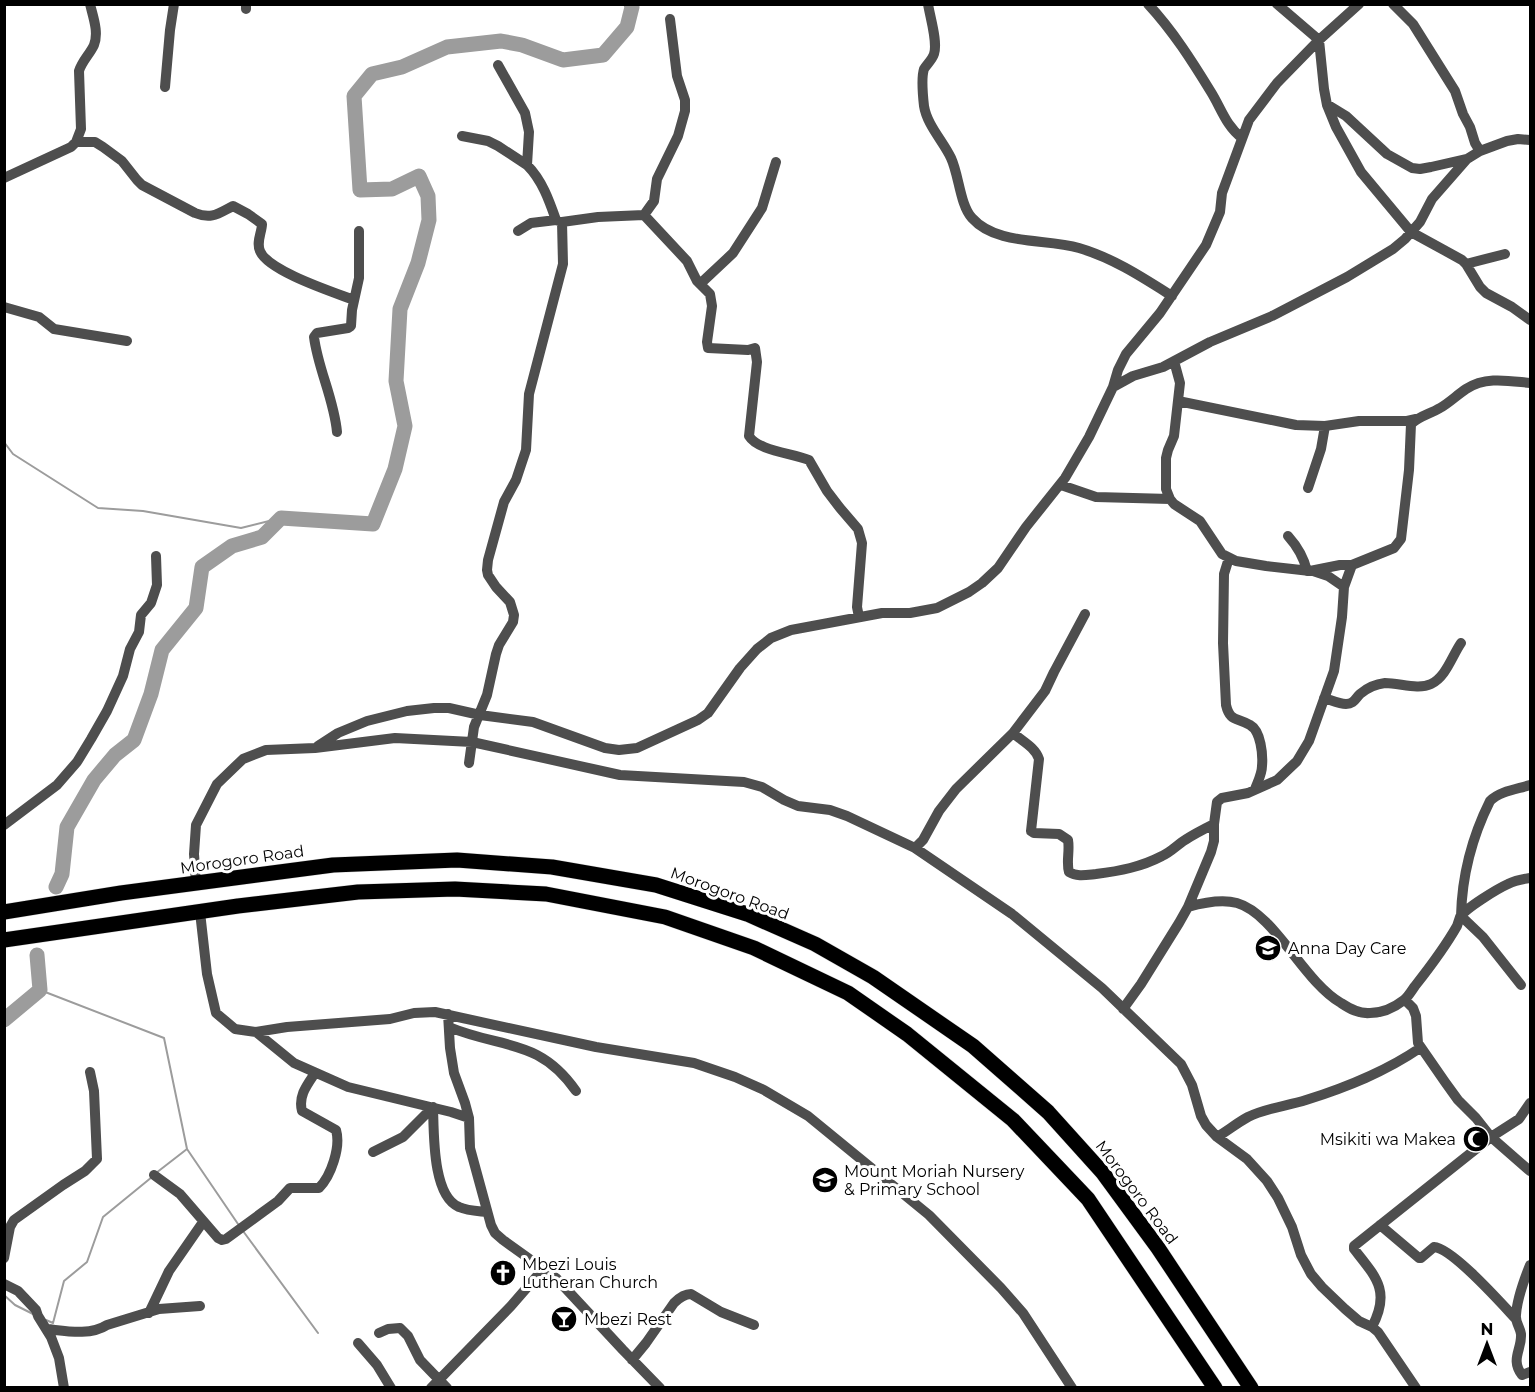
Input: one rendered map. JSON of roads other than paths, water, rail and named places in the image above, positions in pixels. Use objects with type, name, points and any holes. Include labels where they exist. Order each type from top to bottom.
[{"type":"highway","name":"Morogoro Road","points":[[4,912],[121,893],[333,865],[457,860],[552,867],[656,885],[747,914],[815,944],[873,977],[974,1046],[1048,1112],[1103,1173],[1158,1248],[1251,1388]]},
{"type":"highway","points":[[4,940],[358,892],[455,888],[546,894],[665,917],[754,948],[848,993],[907,1034],[1013,1120],[1089,1199],[1215,1388]]},
{"type":"street","points":[[4,178],[71,147],[76,142],[81,129],[79,71],[94,45],[96,36],[90,4]]},
{"type":"street","points":[[165,87],[174,4]]},
{"type":"street","points":[[928,4],[935,47],[934,54],[924,73],[924,108],[954,163],[963,200],[972,218],[981,226],[1002,236],[1064,244],[1116,262],[1172,296]]},
{"type":"street","points":[[1148,4],[1187,54],[1213,95],[1230,128],[1242,138]]},
{"type":"street","points":[[1277,4],[1319,40],[1327,105],[1336,127],[1361,171],[1411,232],[1462,260],[1486,293],[1530,320]]},
{"type":"street","points":[[315,748],[327,739],[357,724],[382,716],[407,711],[449,708],[544,725],[605,748],[619,750],[637,748],[698,720],[708,713],[740,668],[757,649],[771,638],[791,630],[859,617],[882,613],[910,613],[937,608],[982,583],[998,568],[1026,527],[1072,469],[1113,387],[1126,354],[1172,296],[1203,250],[1220,212],[1222,193],[1242,138],[1259,104],[1276,83],[1319,40],[1359,4]]},
{"type":"street","points":[[1393,4],[1413,24],[1455,91],[1480,150]]},
{"type":"street","points":[[644,215],[654,201],[657,179],[678,136],[686,111],[686,100],[677,76],[670,19]]},
{"type":"street","points":[[498,65],[525,113],[529,132],[527,165]]},
{"type":"street","points":[[1327,105],[1346,116],[1386,154],[1412,168],[1420,169],[1467,159]]},
{"type":"street","points":[[462,136],[493,143],[527,165],[535,173],[559,221],[562,264],[530,394],[525,457],[504,502],[487,570],[496,587],[510,602],[514,615],[513,622],[496,654],[487,695],[474,727],[469,763]]},
{"type":"street","points":[[1113,387],[1132,376],[1163,367],[1210,342],[1272,316],[1347,277],[1393,249],[1411,232],[1420,222],[1432,199],[1467,159],[1480,150],[1506,141],[1530,140]]},
{"type":"street","points":[[76,142],[97,143],[122,161],[142,185],[195,213],[214,216],[233,207],[248,214],[262,222],[258,245],[260,253],[267,260],[312,285],[354,300]]},
{"type":"street","points":[[700,284],[733,253],[759,213],[776,162]]},
{"type":"street","points":[[518,231],[531,223],[644,215]]},
{"type":"street","points":[[644,215],[687,261],[697,281],[710,294],[712,306],[708,348],[748,350],[755,348],[757,362],[749,432],[751,439],[765,447],[809,460],[827,491],[858,529],[861,543],[857,607],[859,617]]},
{"type":"street","points":[[337,432],[335,412],[322,373],[314,337],[316,334],[350,327],[359,278],[359,231]]},
{"type":"street","points":[[1466,264],[1505,254]]},
{"type":"street","points":[[4,307],[39,318],[54,329],[127,341]]},
{"type":"street","points":[[1174,361],[1180,380],[1174,436],[1166,458],[1166,489],[1170,499],[1174,504],[1200,520],[1217,548],[1229,558],[1253,565],[1308,571],[1328,576],[1344,587]]},
{"type":"street","points":[[1178,401],[1296,425],[1325,426],[1359,421],[1407,422],[1436,411],[1473,385],[1488,380],[1530,383]]},
{"type":"street","points":[[1308,571],[1345,564],[1352,565],[1394,548],[1401,540],[1408,481],[1410,430],[1411,424],[1416,419]]},
{"type":"street","points":[[1308,488],[1321,449],[1325,426]]},
{"type":"street","points":[[1060,485],[1096,497],[1170,499]]},
{"type":"street","points":[[1288,536],[1296,546],[1308,571]]},
{"type":"street","points":[[4,825],[57,785],[77,762],[91,739],[123,676],[130,649],[139,633],[141,615],[151,603],[157,585],[156,556]]},
{"type":"street","points":[[1229,558],[1224,573],[1223,643],[1226,705],[1231,717],[1251,725],[1260,738],[1263,763],[1255,789]]},
{"type":"street","points":[[1123,1009],[1142,984],[1188,908],[1211,852],[1217,802],[1222,798],[1236,796],[1277,780],[1297,761],[1309,741],[1334,671],[1344,587],[1352,565]]},
{"type":"street","points":[[915,848],[923,840],[939,811],[956,789],[1012,734],[1045,691],[1085,614]]},
{"type":"street","points":[[1324,698],[1347,704],[1354,703],[1370,687],[1384,683],[1422,686],[1433,683],[1446,669],[1461,644]]},
{"type":"street","points":[[1012,734],[1034,749],[1039,759],[1031,831],[1059,834],[1068,840],[1067,867],[1072,874],[1080,876],[1113,872],[1143,865],[1165,855],[1185,840],[1214,824]]},
{"type":"street","points":[[196,883],[194,854],[196,825],[217,784],[243,759],[266,750],[315,748],[395,738],[472,742],[620,775],[744,782],[762,787],[798,806],[830,810],[847,816],[915,848],[1012,914],[1102,988],[1181,1064],[1192,1085],[1206,1125],[1217,1137],[1247,1159],[1267,1181],[1278,1198],[1292,1227],[1305,1264],[1316,1280],[1359,1321],[1378,1332],[1416,1388]]},
{"type":"street","points":[[1521,985],[1483,937],[1461,916],[1461,894],[1470,854],[1490,801],[1499,795],[1530,785]]},
{"type":"street","points":[[1188,908],[1201,903],[1236,902],[1250,909],[1278,936],[1325,992],[1353,1010],[1364,1013],[1381,1012],[1405,999],[1437,958],[1461,916],[1508,884],[1530,878]]},
{"type":"street","points":[[200,912],[207,974],[216,1013],[235,1029],[256,1032],[435,1012],[596,1047],[694,1064],[735,1077],[764,1090],[808,1116],[929,1215],[1023,1313],[1072,1388]]},
{"type":"street","points":[[1405,999],[1413,1008],[1416,1016],[1420,1048],[1458,1100],[1491,1137],[1530,1171]]},
{"type":"street","points":[[448,1014],[454,1073],[469,1118],[470,1148],[495,1233],[544,1268],[569,1291],[660,1388]]},
{"type":"street","points":[[449,1028],[537,1054],[554,1065],[576,1091]]},
{"type":"street","points":[[256,1032],[294,1064],[348,1087],[469,1118]]},
{"type":"street","points":[[1217,1137],[1258,1113],[1317,1096],[1381,1072],[1420,1048]]},
{"type":"street","points":[[4,1258],[10,1227],[14,1220],[85,1171],[98,1158],[90,1072]]},
{"type":"street","points":[[154,1175],[180,1194],[203,1222],[222,1240],[269,1208],[290,1188],[319,1188],[325,1182],[331,1168],[338,1136],[336,1130],[302,1111],[300,1102],[302,1094],[315,1073]]},
{"type":"street","points":[[1372,1327],[1380,1305],[1380,1290],[1376,1278],[1354,1248],[1356,1243],[1491,1137],[1519,1119],[1530,1103]]},
{"type":"street","points":[[373,1152],[403,1137],[433,1107]]},
{"type":"street","points":[[433,1107],[436,1160],[448,1198],[458,1207],[487,1212]]},
{"type":"street","points":[[148,1313],[169,1271],[203,1222]]},
{"type":"street","points":[[1380,1226],[1419,1258],[1434,1247],[1440,1248],[1457,1260],[1498,1299],[1515,1318],[1521,1332],[1516,1363],[1522,1375],[1530,1372]]},
{"type":"street","points":[[1515,1318],[1523,1283],[1530,1265]]},
{"type":"street","points":[[379,1333],[388,1329],[400,1328],[408,1336],[420,1360],[439,1385],[544,1268]]},
{"type":"street","points":[[4,1284],[18,1291],[25,1298],[36,1310],[47,1329],[59,1358],[64,1388]]},
{"type":"street","points":[[633,1360],[674,1303],[686,1294],[692,1294],[721,1312],[754,1326]]},
{"type":"street","points":[[47,1329],[82,1332],[100,1330],[159,1309],[200,1306]]},
{"type":"street","points":[[358,1343],[377,1365],[391,1388]]},
{"type":"waterway","points":[[56,887],[62,874],[67,827],[94,780],[115,755],[134,740],[151,694],[162,650],[196,608],[202,567],[232,546],[262,537],[281,518],[373,524],[395,469],[405,426],[396,381],[400,309],[418,263],[429,220],[428,196],[419,176],[392,189],[360,190],[354,96],[372,74],[402,67],[447,47],[501,41],[522,45],[563,60],[603,55],[627,27],[631,4]]},
{"type":"waterway","points":[[4,442],[13,454],[98,508],[143,511],[241,528],[281,518]]},
{"type":"waterway","points":[[4,1020],[40,990],[37,955]]},
{"type":"waterway","points":[[40,990],[164,1038],[187,1149],[238,1224]]},
{"type":"waterway","points":[[156,1173],[187,1149]]},
{"type":"waterway","points":[[46,1320],[53,1323],[64,1281],[87,1262],[103,1217],[152,1177]]},
{"type":"waterway","points":[[243,1231],[318,1333]]},
{"type":"waterway","points":[[4,1295],[15,1305],[33,1314]]},
{"type":"place","name":"Anna Day Care","points":[[1268,948]]},
{"type":"place","name":"Msikiti wa Makea","points":[[1476,1139]]},
{"type":"place","name":"Mount Moriah Nursery & Primary School","points":[[825,1180]]},
{"type":"place","name":"Mbezi Louis Lutheran Church","points":[[503,1273]]},
{"type":"place","name":"Mbezi Rest","points":[[564,1319]]}]
